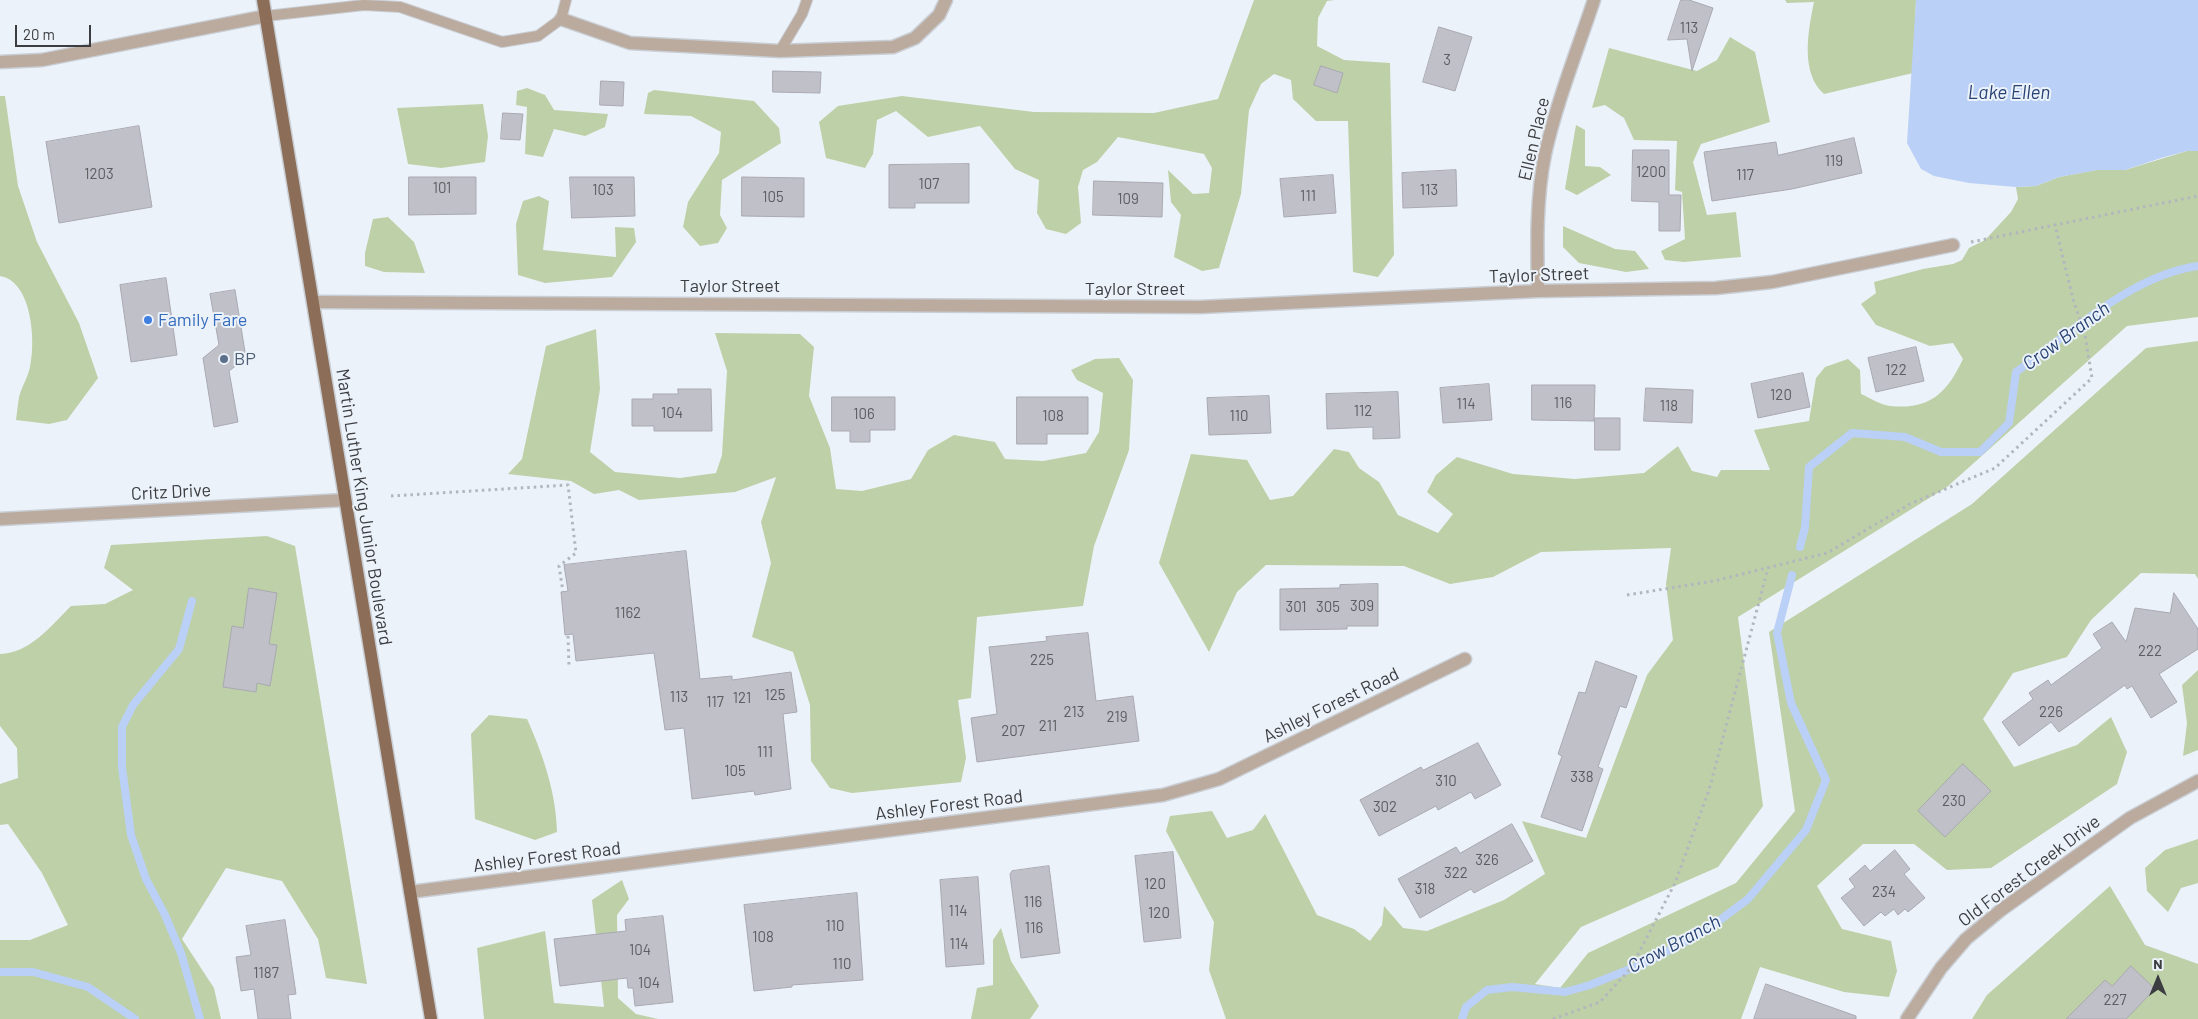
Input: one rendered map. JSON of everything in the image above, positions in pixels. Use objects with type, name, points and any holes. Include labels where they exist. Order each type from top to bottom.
[{"type":"main road","name":"Martin Luther King Junior Boulevard","points":[[263,0],[431,1019]]},
{"type":"street","points":[[561,19],[630,43],[780,51],[893,48],[915,38],[938,15],[946,0]]},
{"type":"street","name":"Ellen Place","points":[[1538,291],[1536,240],[1545,154],[1556,112],[1594,0]]},
{"type":"street","points":[[0,62],[42,60],[266,16]]},
{"type":"street","name":"Taylor Street","points":[[313,302],[1200,307],[1538,291],[1716,288],[1772,282],[1953,245]]},
{"type":"street","name":"Critz Drive","points":[[0,519],[344,500]]},
{"type":"street","name":"Ashley Forest Road","points":[[410,892],[1163,795],[1219,779],[1465,659]]},
{"type":"street","name":"Old Forest Creek Drive","points":[[1907,1019],[1941,968],[1966,940],[2000,910],[2130,818],[2198,781]]},
{"type":"lane","points":[[266,16],[364,5],[400,7],[502,42],[538,36],[561,19],[566,0]]},
{"type":"lane","points":[[780,51],[802,14],[807,0]]},
{"type":"path","points":[[1953,245],[2198,196]]},
{"type":"path","points":[[1627,595],[1714,581],[1827,553],[1910,504],[1995,468],[2092,378],[2085,335],[2073,299],[2055,225]]},
{"type":"path","points":[[391,496],[568,485],[576,553],[559,566],[563,592]]},
{"type":"path","points":[[1552,1019],[1600,1002],[1631,968],[1675,883],[1709,790],[1768,568]]},
{"type":"path","points":[[568,636],[569,666]]},
{"type":"green space","points":[[1254,0],[1334,0],[1327,1],[1318,18],[1317,46],[1344,60],[1390,63],[1394,255],[1378,277],[1353,272],[1348,121],[1316,121],[1293,99],[1291,80],[1274,74],[1261,84],[1249,110],[1241,194],[1219,268],[1202,271],[1174,257],[1181,215],[1171,202],[1168,170],[1193,194],[1209,193],[1212,168],[1204,154],[1118,137],[1097,162],[1083,170],[1078,187],[1081,223],[1066,234],[1046,229],[1037,213],[1039,180],[1015,169],[980,126],[928,137],[896,111],[877,120],[873,154],[865,168],[826,158],[819,122],[838,106],[902,96],[1034,112],[1154,113],[1218,99]]},
{"type":"green space","points":[[1785,0],[1916,0],[1913,73],[1824,94],[1816,85],[1811,75],[1809,63],[1808,38],[1814,2],[1787,3]]},
{"type":"green space","points":[[1730,37],[1755,52],[1770,122],[1701,144],[1693,162],[1707,215],[1736,212],[1741,257],[1684,262],[1665,260],[1661,251],[1685,239],[1682,192],[1675,190],[1677,141],[1634,140],[1624,118],[1605,105],[1592,108],[1609,48],[1697,71],[1717,60]]},
{"type":"green space","points":[[527,88],[545,95],[554,110],[608,114],[605,127],[585,136],[554,129],[543,157],[525,154],[527,107],[516,105],[517,91]]},
{"type":"green space","points":[[654,90],[754,101],[779,128],[781,143],[722,180],[720,215],[727,228],[718,243],[700,246],[683,227],[688,202],[719,153],[721,132],[691,116],[644,114],[648,93]]},
{"type":"green space","points":[[0,96],[5,96],[18,186],[37,242],[79,323],[98,378],[67,420],[49,424],[16,420],[19,397],[28,374],[32,356],[32,328],[25,300],[19,289],[11,280],[0,276]]},
{"type":"green space","points":[[483,104],[488,136],[485,162],[441,168],[408,164],[397,108]]},
{"type":"green space","points":[[1576,125],[1585,130],[1585,166],[1600,167],[1611,175],[1577,195],[1565,189]]},
{"type":"green space","points":[[2187,151],[2198,151],[2198,317],[2127,326],[1947,487],[1738,617],[1763,806],[1718,867],[1581,927],[1535,984],[1560,988],[1588,953],[1736,883],[1795,811],[1769,632],[1972,504],[2146,348],[2198,341],[2198,579],[2195,574],[2141,573],[2091,620],[2067,657],[2013,673],[1983,719],[2014,767],[2077,745],[2111,717],[2127,752],[2117,784],[1991,868],[1947,870],[1914,844],[1863,844],[1817,886],[1842,929],[1891,941],[1897,971],[1889,997],[1844,992],[1760,967],[1741,1019],[1226,1019],[1209,970],[1214,922],[1166,831],[1170,816],[1212,811],[1227,838],[1253,830],[1265,814],[1317,915],[1354,929],[1370,941],[1382,925],[1384,906],[1403,928],[1427,931],[1504,900],[1545,874],[1522,821],[1586,838],[1647,675],[1673,640],[1666,584],[1671,548],[1541,552],[1493,577],[1450,584],[1404,566],[1266,565],[1237,592],[1209,652],[1159,563],[1191,454],[1247,460],[1270,500],[1293,496],[1334,449],[1349,452],[1359,468],[1379,482],[1398,515],[1438,533],[1453,514],[1427,492],[1436,475],[1457,457],[1513,474],[1575,479],[1644,473],[1678,446],[1692,471],[1717,477],[1721,470],[1770,470],[1754,430],[1809,421],[1816,378],[1825,367],[1848,359],[1860,370],[1861,394],[1879,403],[1904,407],[1926,402],[1935,397],[1943,390],[1957,371],[1963,359],[1953,343],[1930,346],[1876,325],[1861,304],[1876,293],[1874,282],[1923,269],[1953,264],[1962,260],[1969,248],[1985,240],[2011,212],[2018,199],[2016,187],[2036,186],[2059,177],[2096,170],[2125,170]]},
{"type":"green space","points":[[539,196],[549,201],[543,250],[616,257],[615,227],[634,228],[636,242],[612,277],[545,283],[518,275],[516,224],[523,201]]},
{"type":"green space","points":[[388,217],[414,242],[425,273],[384,272],[365,266],[365,253],[373,219]]},
{"type":"green space","points":[[1563,226],[1615,249],[1635,251],[1649,269],[1626,272],[1579,263],[1563,247]]},
{"type":"green space","points":[[596,329],[600,389],[590,452],[615,472],[680,478],[716,473],[722,455],[727,371],[715,333],[800,334],[814,347],[809,396],[830,448],[836,489],[862,491],[911,479],[928,450],[954,435],[995,442],[1005,459],[1043,461],[1086,453],[1099,432],[1103,393],[1077,380],[1071,370],[1095,359],[1119,358],[1133,380],[1129,450],[1094,546],[1083,606],[977,617],[971,698],[958,700],[966,758],[961,782],[852,793],[830,788],[811,761],[810,705],[793,652],[752,637],[771,563],[761,522],[776,477],[735,492],[639,500],[619,490],[594,494],[571,481],[508,474],[522,459],[546,346]]},
{"type":"green space","points":[[267,536],[295,546],[367,984],[326,978],[318,939],[282,881],[226,868],[182,939],[214,988],[221,1019],[0,1019],[0,940],[30,940],[68,925],[42,873],[8,824],[0,825],[0,784],[18,778],[17,748],[0,726],[0,654],[21,649],[30,644],[48,630],[71,606],[105,604],[133,590],[104,568],[111,545]]},
{"type":"green space","points":[[2198,670],[2198,750],[2183,756],[2187,723],[2182,685]]},
{"type":"green space","points":[[489,715],[527,719],[548,774],[557,832],[535,840],[475,819],[471,734]]},
{"type":"green space","points":[[2198,839],[2198,883],[2181,888],[2168,912],[2147,891],[2145,868],[2165,850]]},
{"type":"green space","points":[[622,880],[629,899],[617,915],[618,998],[636,1014],[658,1019],[484,1019],[477,948],[545,931],[554,1003],[604,1007],[592,900]]},
{"type":"green space","points":[[2110,886],[2145,945],[2198,964],[2198,1019],[1972,1019],[1987,995]]},
{"type":"green space","points":[[1001,928],[1011,961],[1039,1006],[1030,1019],[971,1019],[977,988],[993,985],[993,940]]},
{"type":"water","name":"Lake Ellen","points":[[1916,0],[2198,0],[2198,151],[2187,151],[2125,170],[2097,170],[2059,177],[2036,186],[2016,187],[1969,183],[1934,176],[1921,169],[1907,143]]},
{"type":"building","points":[[1681,0],[1689,0],[1713,8],[1692,71],[1687,39],[1668,40]]},
{"type":"building","points":[[1439,27],[1472,37],[1455,91],[1423,82]]},
{"type":"building","points":[[1321,66],[1343,73],[1337,93],[1314,85]]},
{"type":"building","points":[[773,71],[821,72],[820,93],[773,92]]},
{"type":"building","points":[[601,81],[624,82],[623,106],[600,105]]},
{"type":"building","points":[[503,113],[523,114],[520,140],[501,139]]},
{"type":"building","points":[[139,126],[152,207],[59,223],[46,142]]},
{"type":"building","points":[[1854,138],[1862,173],[1792,189],[1712,201],[1704,152],[1776,142],[1778,155]]},
{"type":"building","points":[[1633,150],[1669,150],[1669,195],[1681,195],[1680,231],[1659,231],[1659,202],[1632,201]]},
{"type":"building","points":[[969,164],[969,203],[915,203],[915,208],[889,208],[889,165]]},
{"type":"building","points":[[1456,170],[1457,206],[1403,208],[1402,173]]},
{"type":"building","points":[[1333,175],[1336,213],[1284,217],[1280,179]]},
{"type":"building","points":[[409,177],[476,177],[476,214],[409,215]]},
{"type":"building","points":[[570,177],[634,177],[635,216],[572,218]]},
{"type":"building","points":[[742,177],[804,178],[804,217],[742,216]]},
{"type":"building","points":[[1094,181],[1163,183],[1162,217],[1093,215]]},
{"type":"building","name":"Family Fare","points":[[166,278],[177,355],[131,362],[120,285]]},
{"type":"building","points":[[235,290],[246,358],[229,371],[238,422],[214,427],[203,358],[219,345],[210,294]]},
{"type":"building","points":[[1916,347],[1924,381],[1876,392],[1868,358]]},
{"type":"building","points":[[1803,373],[1810,407],[1758,418],[1751,384]]},
{"type":"building","points":[[1489,384],[1492,420],[1443,423],[1440,388]]},
{"type":"building","points":[[1532,385],[1595,385],[1594,421],[1532,420]]},
{"type":"building","points":[[1646,388],[1693,390],[1692,423],[1644,421]]},
{"type":"building","points":[[678,389],[711,389],[712,431],[654,431],[654,426],[632,426],[632,399],[653,399],[653,394],[678,394]]},
{"type":"building","points":[[1398,392],[1400,438],[1373,439],[1373,427],[1327,429],[1326,394]]},
{"type":"building","points":[[1269,396],[1271,433],[1209,435],[1207,398]]},
{"type":"building","points":[[832,397],[895,397],[895,430],[870,430],[870,442],[850,442],[850,431],[832,431]]},
{"type":"building","points":[[1017,397],[1088,397],[1088,434],[1047,434],[1047,444],[1017,444]]},
{"type":"building","points":[[1595,418],[1620,418],[1620,450],[1595,450]]},
{"type":"building","points":[[686,551],[700,679],[732,676],[732,680],[791,672],[797,712],[783,714],[791,789],[755,795],[754,791],[692,799],[684,728],[665,730],[654,653],[576,661],[573,634],[565,635],[561,592],[568,591],[564,565]]},
{"type":"building","points":[[1378,584],[1378,626],[1347,626],[1347,629],[1280,630],[1280,589],[1340,588],[1340,585]]},
{"type":"building","points":[[249,588],[277,593],[269,644],[277,645],[270,686],[257,683],[256,692],[223,687],[232,626],[243,628]]},
{"type":"building","points":[[2174,593],[2198,629],[2198,649],[2159,674],[2177,702],[2151,718],[2132,686],[2127,689],[2125,685],[2059,732],[2051,722],[2019,746],[2002,722],[2033,699],[2029,693],[2048,680],[2051,685],[2102,648],[2093,634],[2112,622],[2126,642],[2135,608],[2170,613]]},
{"type":"building","points":[[1088,633],[1096,701],[1133,696],[1139,741],[977,762],[971,718],[997,714],[989,647],[1047,641],[1046,637]]},
{"type":"building","points":[[1596,661],[1637,676],[1626,708],[1620,706],[1598,767],[1603,769],[1582,831],[1541,817],[1562,756],[1558,754],[1579,692],[1585,693]]},
{"type":"building","points":[[1478,743],[1501,785],[1475,799],[1471,792],[1438,810],[1436,806],[1379,836],[1360,800],[1421,767],[1423,770]]},
{"type":"building","points":[[1963,764],[1991,791],[1945,837],[1918,811]]},
{"type":"building","points":[[1512,824],[1533,861],[1474,893],[1471,889],[1420,918],[1398,879],[1456,847],[1460,853]]},
{"type":"building","points":[[1895,850],[1910,869],[1904,874],[1925,898],[1908,912],[1905,909],[1898,915],[1894,909],[1885,916],[1881,912],[1864,926],[1841,898],[1855,887],[1849,879],[1865,865],[1870,871]]},
{"type":"building","points":[[1173,852],[1181,938],[1144,942],[1135,856]]},
{"type":"building","points":[[1049,866],[1060,953],[1021,958],[1010,874],[1012,871]]},
{"type":"building","points":[[978,877],[984,964],[946,967],[940,880]]},
{"type":"building","points":[[857,893],[863,980],[792,985],[792,987],[754,991],[744,905]]},
{"type":"building","points":[[663,916],[673,1002],[635,1006],[633,988],[628,988],[627,978],[560,986],[554,939],[626,931],[625,920]]},
{"type":"building","points":[[285,920],[296,994],[288,995],[291,1019],[258,1019],[254,989],[241,991],[236,957],[251,955],[246,926]]},
{"type":"building","points":[[2131,966],[2155,989],[2126,1019],[2066,1019],[2105,980],[2112,986]]},
{"type":"building","points":[[1766,984],[1856,1016],[1856,1019],[1754,1019]]},
{"type":"waterway","name":"Crow Branch","points":[[1800,547],[1805,527],[1809,467],[1852,433],[1905,437],[1941,452],[1980,452],[2009,423],[2016,372],[2079,324],[2125,293],[2173,272],[2198,266]]},
{"type":"waterway","name":"Crow Branch","points":[[1462,1019],[1466,1007],[1487,990],[1512,987],[1565,992],[1590,985],[1645,963],[1704,932],[1748,899],[1806,830],[1826,780],[1791,703],[1777,633],[1792,575]]},
{"type":"waterway","points":[[192,601],[179,649],[133,705],[122,727],[122,767],[131,835],[146,879],[165,915],[181,953],[200,1019]]},
{"type":"waterway","points":[[0,972],[33,972],[88,987],[135,1019]]},
{"type":"place","name":"Family Fare","points":[[148,320]]},
{"type":"place","name":"BP","points":[[224,359]]}]
